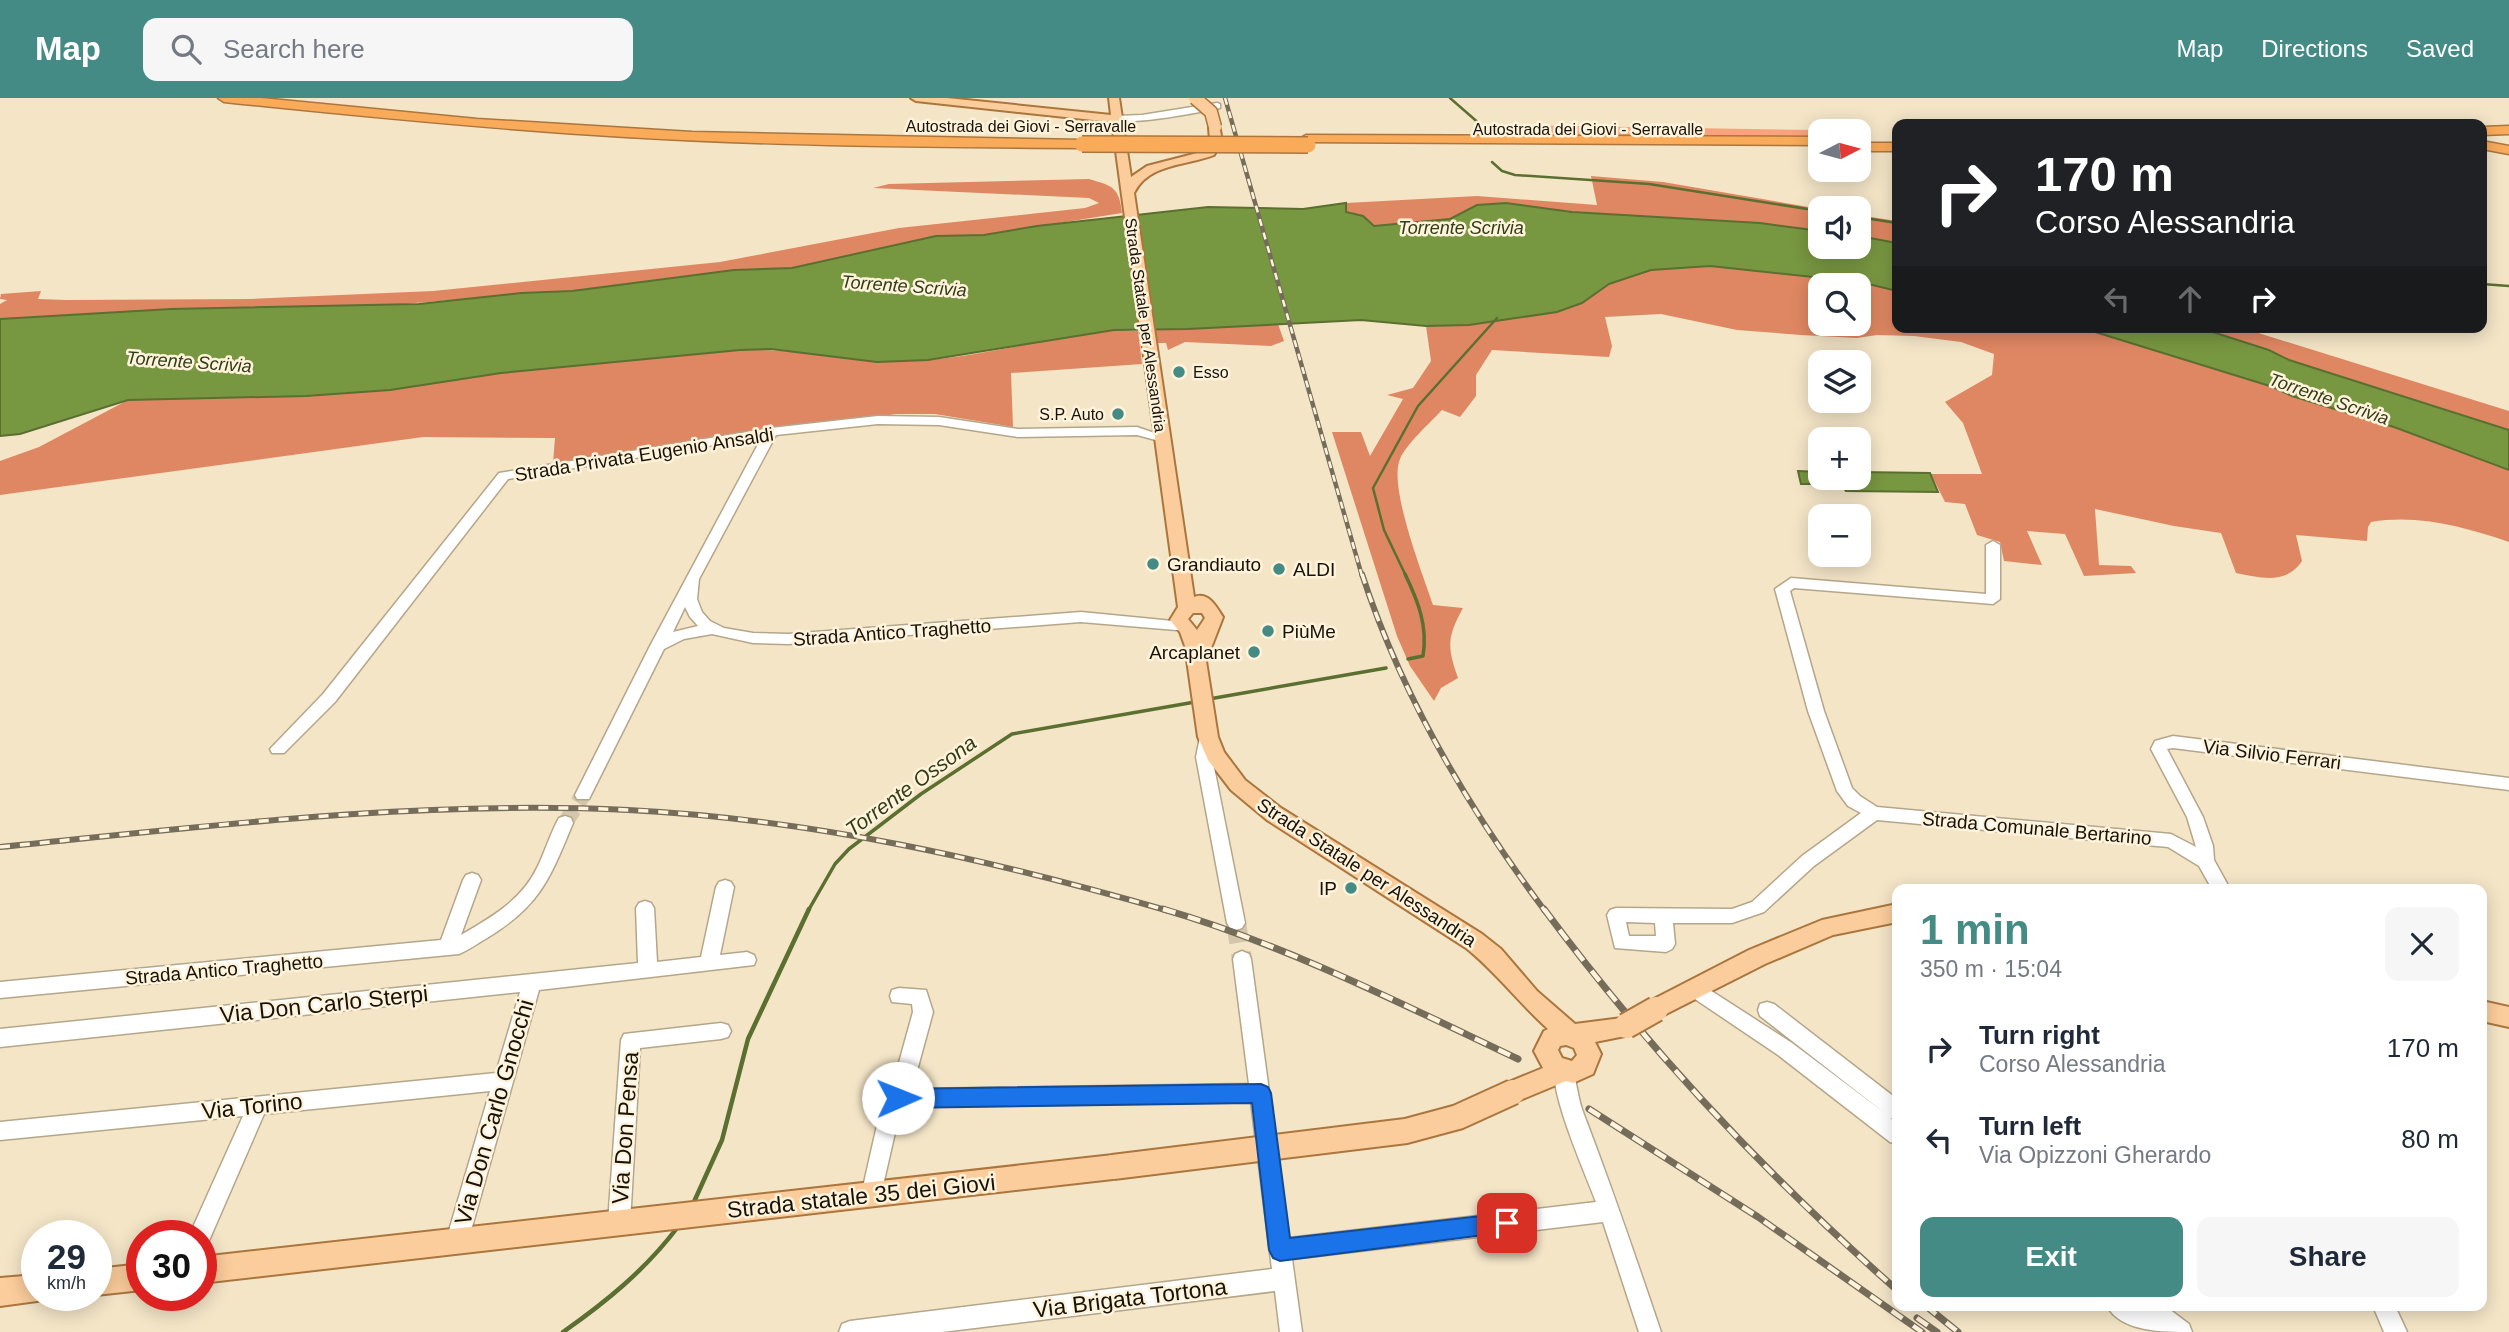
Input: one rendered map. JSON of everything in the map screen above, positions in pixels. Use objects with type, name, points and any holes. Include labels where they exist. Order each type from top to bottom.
[{"type":"highway","name":"Autostrada dei Giovi - Serravalle","points":[[224,98],[495,125],[833,142],[1808,141]]},
{"type":"highway","name":"Autostrada dei Giovi - Serravalle","points":[[283,98],[492,118],[656,129],[1084,141]]},
{"type":"highway","points":[[2487,131],[2506,132]]},
{"type":"highway","points":[[2487,136],[2506,132]]},
{"type":"highway","points":[[1871,141],[1892,141]]},
{"type":"highway","name":"Autostrada dei Giovi - Serravalle","points":[[1307,142],[1808,148]]},
{"type":"highway","points":[[2487,146],[2509,150]]},
{"type":"highway","points":[[1871,147],[1892,147]]},
{"type":"main road","points":[[916,98],[1082,116],[1117,126]]},
{"type":"main road","points":[[946,98],[990,105]]},
{"type":"main road","points":[[1128,201],[1138,175],[1210,153],[1216,141],[1211,112],[1195,98]]},
{"type":"main road","points":[[1082,116],[1105,112],[1114,101]]},
{"type":"main road","name":"Strada Statale per Alessandria","points":[[1114,101],[1181,551],[1195,589],[1192,619],[1199,690],[1208,737],[1219,762],[1238,785],[1273,814],[1450,924],[1493,956],[1529,998],[1572,1035]]},
{"type":"main road","points":[[1122,152],[1143,162],[1173,163]]},
{"type":"main road","points":[[1572,1035],[1584,1043],[1574,1067],[1551,1064],[1547,1046],[1558,1035],[1624,1027],[1757,957],[1830,926],[1892,914]]},
{"type":"main road","name":"Strada Statale per Alessandria","points":[[1529,998],[1547,1046]]},
{"type":"main road","points":[[2487,1012],[2509,1017]]},
{"type":"main road","name":"Strada statale 35 dei Giovi","points":[[217,1268],[872,1196],[1406,1131],[1458,1117],[1574,1067],[1624,1027]]},
{"type":"main road","name":"Strada statale 35 dei Giovi","points":[[1513,1092],[1547,1046]]},
{"type":"main road","points":[[0,1292],[21,1290]]},
{"type":"street","points":[[1117,126],[1142,118],[1217,106]]},
{"type":"street","name":"Strada Privata Eugenio Ansaldi","points":[[278,749],[329,698],[504,476],[771,432],[913,419],[1018,433],[1137,431],[1163,438]]},
{"type":"street","name":"Strada Privata Eugenio Ansaldi","points":[[1137,431],[1160,420]]},
{"type":"street","points":[[583,794],[657,646],[771,432]]},
{"type":"street","points":[[1662,917],[1732,916],[1758,907],[1808,861],[1874,813],[1853,801],[1845,791],[1816,711],[1782,589],[1791,583],[1993,599],[1993,545]]},
{"type":"street","points":[[657,646],[671,631],[698,619],[689,604],[692,579]]},
{"type":"street","name":"Strada Antico Traghetto","points":[[698,619],[732,636],[766,640],[1081,617],[1192,619]]},
{"type":"street","points":[[657,646],[681,634],[714,629]]},
{"type":"street","points":[[1208,737],[1204,757],[1236,923]]},
{"type":"street","name":"Via Silvio Ferrari","points":[[2205,861],[2203,836],[2165,765],[2159,749],[2161,745],[2173,742],[2509,785]]},
{"type":"street","points":[[1214,804],[1220,793],[1238,785]]},
{"type":"street","name":"Strada Comunale Bertarino","points":[[1874,813],[2171,841],[2205,861],[2218,884]]},
{"type":"street","name":"Strada Antico Traghetto","points":[[0,990],[458,946],[506,916],[527,898],[537,883],[565,823]]},
{"type":"street","points":[[447,947],[472,880]]},
{"type":"street","points":[[709,964],[725,887]]},
{"type":"street","points":[[645,908],[648,970]]},
{"type":"street","points":[[1242,959],[1291,1332]]},
{"type":"street","name":"Via Don Carlo Sterpi","points":[[0,1038],[747,960]]},
{"type":"street","name":"Via Don Carlo Gnocchi","points":[[457,1241],[531,982]]},
{"type":"street","points":[[1696,989],[1785,1049],[1892,1131]]},
{"type":"street","points":[[872,1196],[890,1112],[898,1098],[923,1012],[919,996],[899,996]]},
{"type":"street","points":[[1768,1010],[1892,1107]]},
{"type":"street","name":"Via Don Pensa","points":[[620,1223],[631,1040],[721,1031]]},
{"type":"street","points":[[1574,1067],[1569,1099],[1579,1121],[1650,1332]]},
{"type":"street","name":"Via Torino","points":[[0,1131],[504,1081]]},
{"type":"street","points":[[898,1098],[1261,1093]]},
{"type":"street","points":[[207,1220],[258,1105]]},
{"type":"street","points":[[1280,1250],[1610,1211]]},
{"type":"street","name":"Via Brigata Tortona","points":[[850,1332],[1284,1279]]},
{"type":"street","points":[[2125,1311],[2152,1332]]},
{"type":"street","points":[[2154,1311],[2182,1332]]},
{"type":"street","points":[[2386,1311],[2396,1332]]},
{"type":"shaded area","points":[[1507,125],[1808,130],[1808,137],[1486,136],[1485,128]]},
{"type":"shaded area","points":[[1591,176],[1663,182],[1808,207],[1808,229],[1760,223],[1572,212],[1506,203],[1477,205],[1450,219],[1374,226],[1363,216],[1346,212],[1346,203],[1477,196],[1597,205]]},
{"type":"shaded area","points":[[1089,179],[1104,184],[1117,193],[1122,213],[984,235],[936,236],[792,268],[683,276],[572,291],[362,307],[171,309],[0,319],[0,304],[7,300],[0,299],[1,294],[41,291],[38,299],[66,300],[250,299],[433,291],[720,262],[899,228],[1085,208],[1099,203],[1089,198],[873,188],[889,184]]},
{"type":"shaded area","points":[[1871,217],[1892,220],[1892,242],[1871,238]]},
{"type":"shaded area","points":[[1710,266],[1808,276],[1808,335],[1737,330],[1661,314],[1605,317],[1612,346],[1609,357],[1492,350],[1476,375],[1476,396],[1460,417],[1442,410],[1413,440],[1400,459],[1399,489],[1403,509],[1433,605],[1463,608],[1450,642],[1458,678],[1441,688],[1434,701],[1410,666],[1397,636],[1332,432],[1361,432],[1370,456],[1403,399],[1387,395],[1413,388],[1431,361],[1426,326],[1469,325],[1582,303],[1609,284],[1651,270]]},
{"type":"shaded area","points":[[1871,285],[1892,290],[1892,333],[2098,333],[2274,387],[2292,396],[2394,427],[2509,470],[2509,542],[2441,523],[2406,520],[2371,522],[2367,541],[2296,535],[2302,561],[2288,574],[2264,578],[2236,573],[2221,533],[2095,509],[2099,565],[2131,566],[2136,573],[2084,576],[2065,534],[2027,531],[2042,565],[2004,561],[2000,542],[1977,535],[1965,504],[1945,502],[1931,474],[1982,474],[1963,423],[1945,402],[1992,375],[1994,354],[1961,342],[1871,336]]},
{"type":"shaded area","points":[[1278,324],[1284,341],[1271,346],[1185,342],[1168,350],[1166,343],[1155,343],[1154,330]]},
{"type":"shaded area","points":[[1114,330],[1138,331],[1142,364],[1011,373],[1013,427],[935,414],[896,414],[553,463],[555,438],[423,437],[0,495],[0,461],[39,447],[128,400],[306,396],[390,390],[501,373],[740,350],[787,351],[881,360],[928,360]]},
{"type":"shaded area","points":[[2217,333],[2258,333],[2509,411],[2509,430],[2289,360],[2269,349]]},
{"type":"shaded area","points":[[1820,336],[1870,336],[1857,338]]},
{"type":"water","name":"Torrente Scrivia","points":[[1346,203],[1346,212],[1363,216],[1374,226],[1450,219],[1477,205],[1506,203],[1572,212],[1760,223],[1808,229],[1808,259],[1871,259],[1871,238],[1892,242],[1892,290],[1871,285],[1871,273],[1808,273],[1808,276],[1710,266],[1651,270],[1609,284],[1582,303],[1557,312],[1469,325],[1426,326],[1361,320],[1114,330],[928,360],[877,362],[771,349],[740,350],[501,373],[390,390],[306,396],[128,400],[20,434],[0,436],[0,319],[171,309],[419,304],[521,293],[572,291],[734,270],[792,268],[936,236],[984,235],[1037,226],[1208,207],[1303,209]]},
{"type":"water","name":"Torrente Scrivia","points":[[2098,333],[2216,333],[2269,350],[2289,360],[2509,430],[2509,470],[2394,427],[2292,396],[2273,387]]},
{"type":"water","points":[[1798,471],[1808,471],[1808,484],[1801,484]]},
{"type":"water","points":[[1871,472],[1930,473],[1938,492],[1846,491],[1871,490]]},
{"type":"waterway","points":[[1450,98],[1481,125]]},
{"type":"waterway","points":[[1492,162],[1502,171],[1515,175],[1649,184],[1808,209]]},
{"type":"waterway","points":[[1871,219],[1892,222]]},
{"type":"waterway","points":[[2487,284],[2509,286]]},
{"type":"waterway","name":"Torrente Ossona","points":[[1406,576],[1384,530],[1373,488],[1418,406],[1497,318]]},
{"type":"waterway","name":"Torrente Ossona","points":[[1405,574],[1418,604],[1424,634],[1423,656],[1408,659]]},
{"type":"waterway","name":"Torrente Ossona","points":[[1209,699],[1386,668]]},
{"type":"waterway","name":"Torrente Ossona","points":[[808,910],[835,864],[849,849],[921,794],[1012,734],[1195,702]]},
{"type":"waterway","name":"Torrente Ossona","points":[[693,1204],[722,1140],[748,1039],[808,910]]},
{"type":"waterway","name":"Torrente Ossona","points":[[563,1332],[624,1284],[652,1258],[677,1228]]},
{"type":"tunnel","points":[[565,823],[583,795]]},
{"type":"tunnel","points":[[1236,923],[1242,959]]},
{"type":"railway","points":[[1225,98],[1362,576]]},
{"type":"railway","points":[[1362,574],[1378,620],[1417,708],[1464,792],[1545,911]]},
{"type":"railway","points":[[0,847],[235,823],[392,812],[549,808],[628,810],[765,822],[833,832],[969,859],[1169,911]]},
{"type":"railway","points":[[1163,909],[1299,958],[1518,1059]]},
{"type":"railway","points":[[1544,909],[1625,1011],[1710,1109],[1801,1202],[1892,1286]]},
{"type":"railway","points":[[1589,1109],[1758,1217],[1892,1311]]},
{"type":"railway","points":[[1892,1311],[1922,1332]]},
{"type":"railway","points":[[1932,1311],[1958,1332]]},
{"type":"railway","points":[[1917,1318],[1937,1332]]},
{"type":"place","name":"Esso","points":[[1179,372]]},
{"type":"place","name":"S.P. Auto","points":[[1118,414]]},
{"type":"place","name":"Grandiauto","points":[[1153,564]]},
{"type":"place","name":"ALDI","points":[[1279,569]]},
{"type":"place","name":"PiùMe","points":[[1268,631]]},
{"type":"place","name":"Arcaplanet","points":[[1254,652]]},
{"type":"place","name":"IP","points":[[1351,888]]},
{"type":"route","points":[[898,1098],[1261,1093],[1280,1250],[1507,1223]]}]
